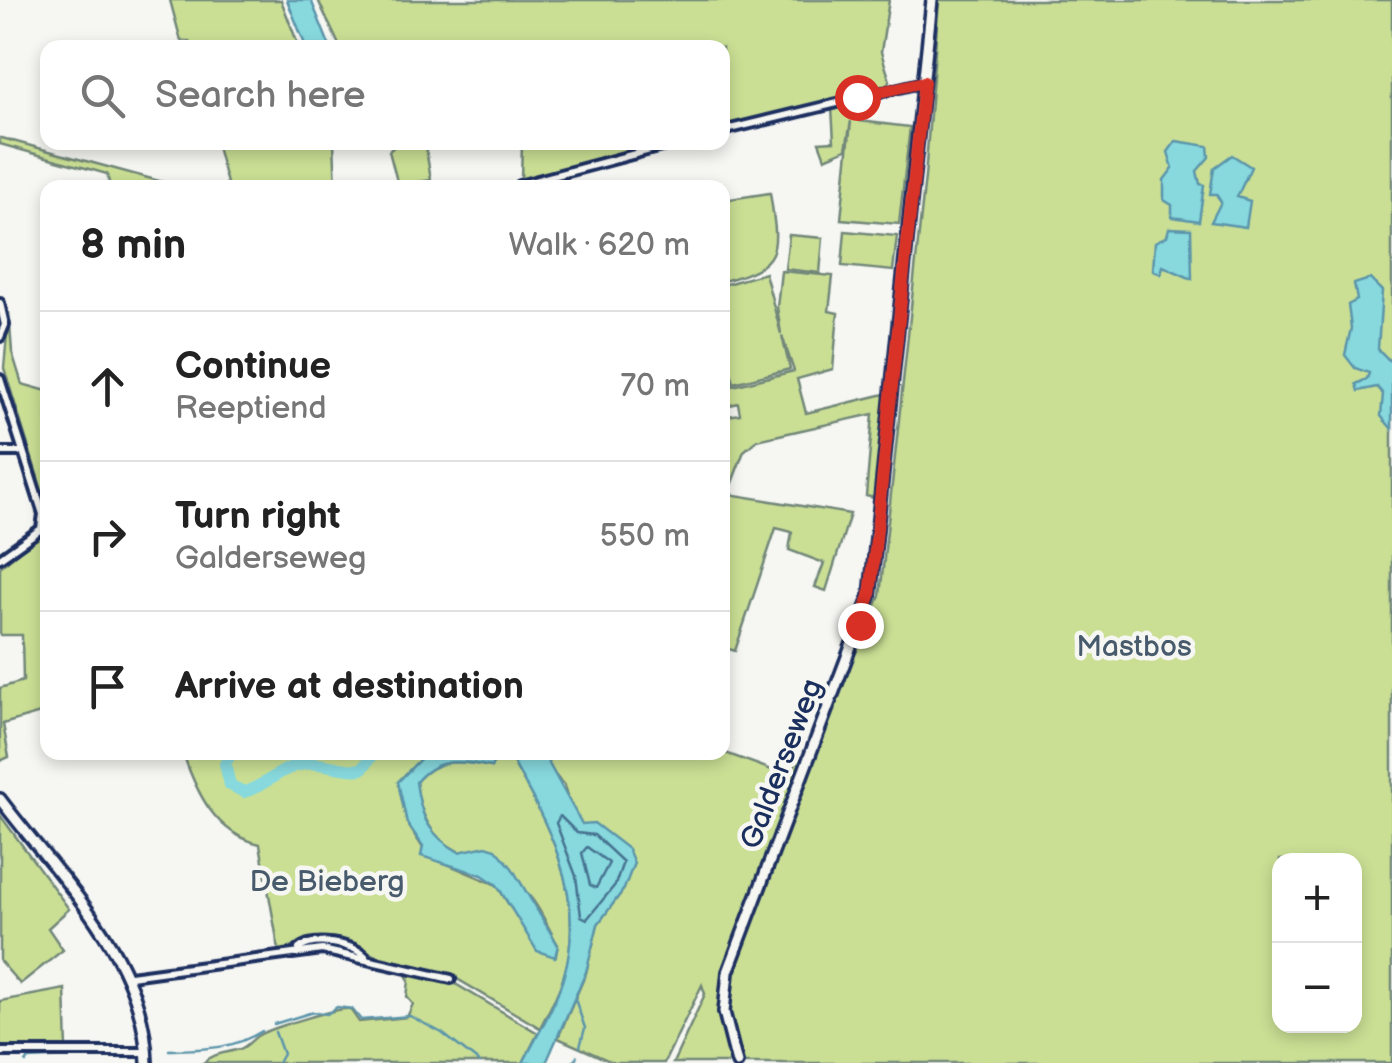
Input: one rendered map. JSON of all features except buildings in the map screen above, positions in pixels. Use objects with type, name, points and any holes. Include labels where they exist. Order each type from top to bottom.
[{"type":"street","name":"Galderseweg","points":[[737,1063],[724,1012],[728,972],[870,596],[932,0]]},
{"type":"street","points":[[730,129],[924,82]]},
{"type":"street","points":[[541,180],[651,150]]},
{"type":"street","points":[[0,303],[4,325],[0,337]]},
{"type":"street","points":[[0,379],[40,505]]},
{"type":"street","points":[[0,452],[23,452]]},
{"type":"street","points":[[0,558],[40,530]]},
{"type":"street","points":[[0,799],[108,940],[130,976],[147,1058],[0,1052]]},
{"type":"street","points":[[130,976],[297,951],[366,957],[452,979]]},
{"type":"green space","points":[[170,0],[281,0],[296,40],[181,40]]},
{"type":"green space","points":[[318,0],[889,0],[881,52],[890,81],[888,85],[730,126],[730,40],[337,40]]},
{"type":"green space","name":"Mastbos","points":[[939,0],[1392,0],[1392,1063],[673,1063],[705,994],[702,985],[664,1063],[614,1063],[558,1038],[586,973],[598,924],[624,889],[571,809],[564,785],[545,760],[730,760],[730,755],[788,776],[799,758],[808,760],[880,596],[925,177]]},
{"type":"green space","points":[[857,101],[860,121],[910,127],[899,224],[841,219],[851,121],[846,149],[825,158],[819,142],[834,141],[832,108]]},
{"type":"green space","points":[[0,138],[155,180],[108,180],[107,174],[0,144]]},
{"type":"green space","points":[[218,150],[334,150],[336,180],[226,180]]},
{"type":"green space","points":[[426,150],[431,180],[397,180],[389,151]]},
{"type":"green space","points":[[522,150],[638,150],[521,179]]},
{"type":"green space","points":[[770,193],[775,242],[767,261],[730,279],[730,199]]},
{"type":"green space","points":[[845,231],[897,236],[893,271],[842,266]]},
{"type":"green space","points":[[789,235],[823,238],[820,273],[785,269]]},
{"type":"green space","points":[[781,271],[833,276],[829,311],[838,313],[833,369],[797,379],[806,413],[889,393],[878,499],[866,496],[873,414],[757,440],[744,451],[730,488],[730,416],[740,414],[738,403],[730,405],[730,375],[733,386],[794,371],[782,336],[790,369],[734,383],[730,368],[730,283],[765,273],[781,334],[777,307]]},
{"type":"green space","points":[[9,312],[12,352],[22,384],[40,389],[40,484],[4,368]]},
{"type":"green space","points":[[730,494],[850,514],[826,591],[815,587],[824,563],[789,550],[792,532],[776,528],[735,651],[730,649]]},
{"type":"green space","points":[[40,535],[40,713],[3,724],[9,757],[0,761],[0,688],[23,681],[22,635],[0,635],[0,567]]},
{"type":"green space","name":"De Bieberg","points":[[186,760],[419,760],[398,782],[407,823],[428,856],[497,885],[510,907],[556,955],[558,945],[525,891],[439,838],[421,806],[416,782],[433,768],[450,762],[491,767],[495,760],[512,760],[559,857],[571,913],[565,972],[540,1028],[452,976],[373,955],[364,948],[316,940],[279,951],[260,844],[244,839],[219,821],[194,782]]},
{"type":"green space","points":[[0,815],[69,909],[48,928],[63,950],[20,984],[0,961]]},
{"type":"green space","points":[[403,968],[452,982],[538,1033],[523,1063],[203,1063],[243,1048],[266,1032],[333,1011],[350,1009],[359,1022],[407,1017],[413,1004],[407,997],[409,981]]},
{"type":"green space","points":[[65,989],[67,1049],[0,1049],[0,1001]]},
{"type":"water","points":[[287,0],[311,0],[327,40],[303,40]]},
{"type":"water","points":[[1176,141],[1208,146],[1209,157],[1197,171],[1200,184],[1204,185],[1199,221],[1172,217],[1172,205],[1164,200],[1164,180],[1173,168],[1168,152]]},
{"type":"water","points":[[1232,155],[1251,167],[1237,197],[1250,201],[1246,227],[1211,222],[1221,202],[1216,194],[1210,194],[1214,168]]},
{"type":"water","points":[[1169,228],[1191,229],[1192,279],[1163,266],[1161,274],[1153,270],[1155,242],[1167,236]]},
{"type":"water","points":[[1370,279],[1382,291],[1378,349],[1392,363],[1392,429],[1381,416],[1383,394],[1377,387],[1358,391],[1356,384],[1367,379],[1369,373],[1355,368],[1345,355],[1351,328],[1348,305],[1357,300],[1354,284]]},
{"type":"water","points":[[419,760],[495,760],[491,767],[450,762],[432,768],[416,782],[420,805],[433,832],[448,846],[459,852],[486,846],[496,849],[512,868],[558,945],[555,957],[537,951],[497,885],[482,875],[421,856],[423,846],[407,823],[398,782]]},
{"type":"water","points":[[512,760],[547,760],[582,824],[594,823],[628,849],[634,863],[624,889],[598,924],[586,972],[546,1063],[523,1063],[562,983],[570,942],[571,913],[566,885],[559,857]]},
{"type":"waterway","points":[[227,760],[230,785],[244,792],[304,764],[362,769],[369,760]]},
{"type":"waterway","points":[[575,999],[585,1028],[580,1047]]},
{"type":"waterway","points":[[274,1024],[313,1012],[327,1014],[337,1007],[352,1009],[361,1020],[410,1016],[442,1033],[480,1063]]},
{"type":"waterway","points":[[169,1050],[229,1045],[262,1031]]},
{"type":"waterway","points":[[275,1032],[283,1054],[278,1063]]},
{"type":"waterway","points":[[26,1063],[29,1059],[113,1055]]},
{"type":"waterway","points":[[573,1063],[577,1056]]},
{"type":"route","points":[[857,97],[924,82],[870,596],[860,625]]}]
